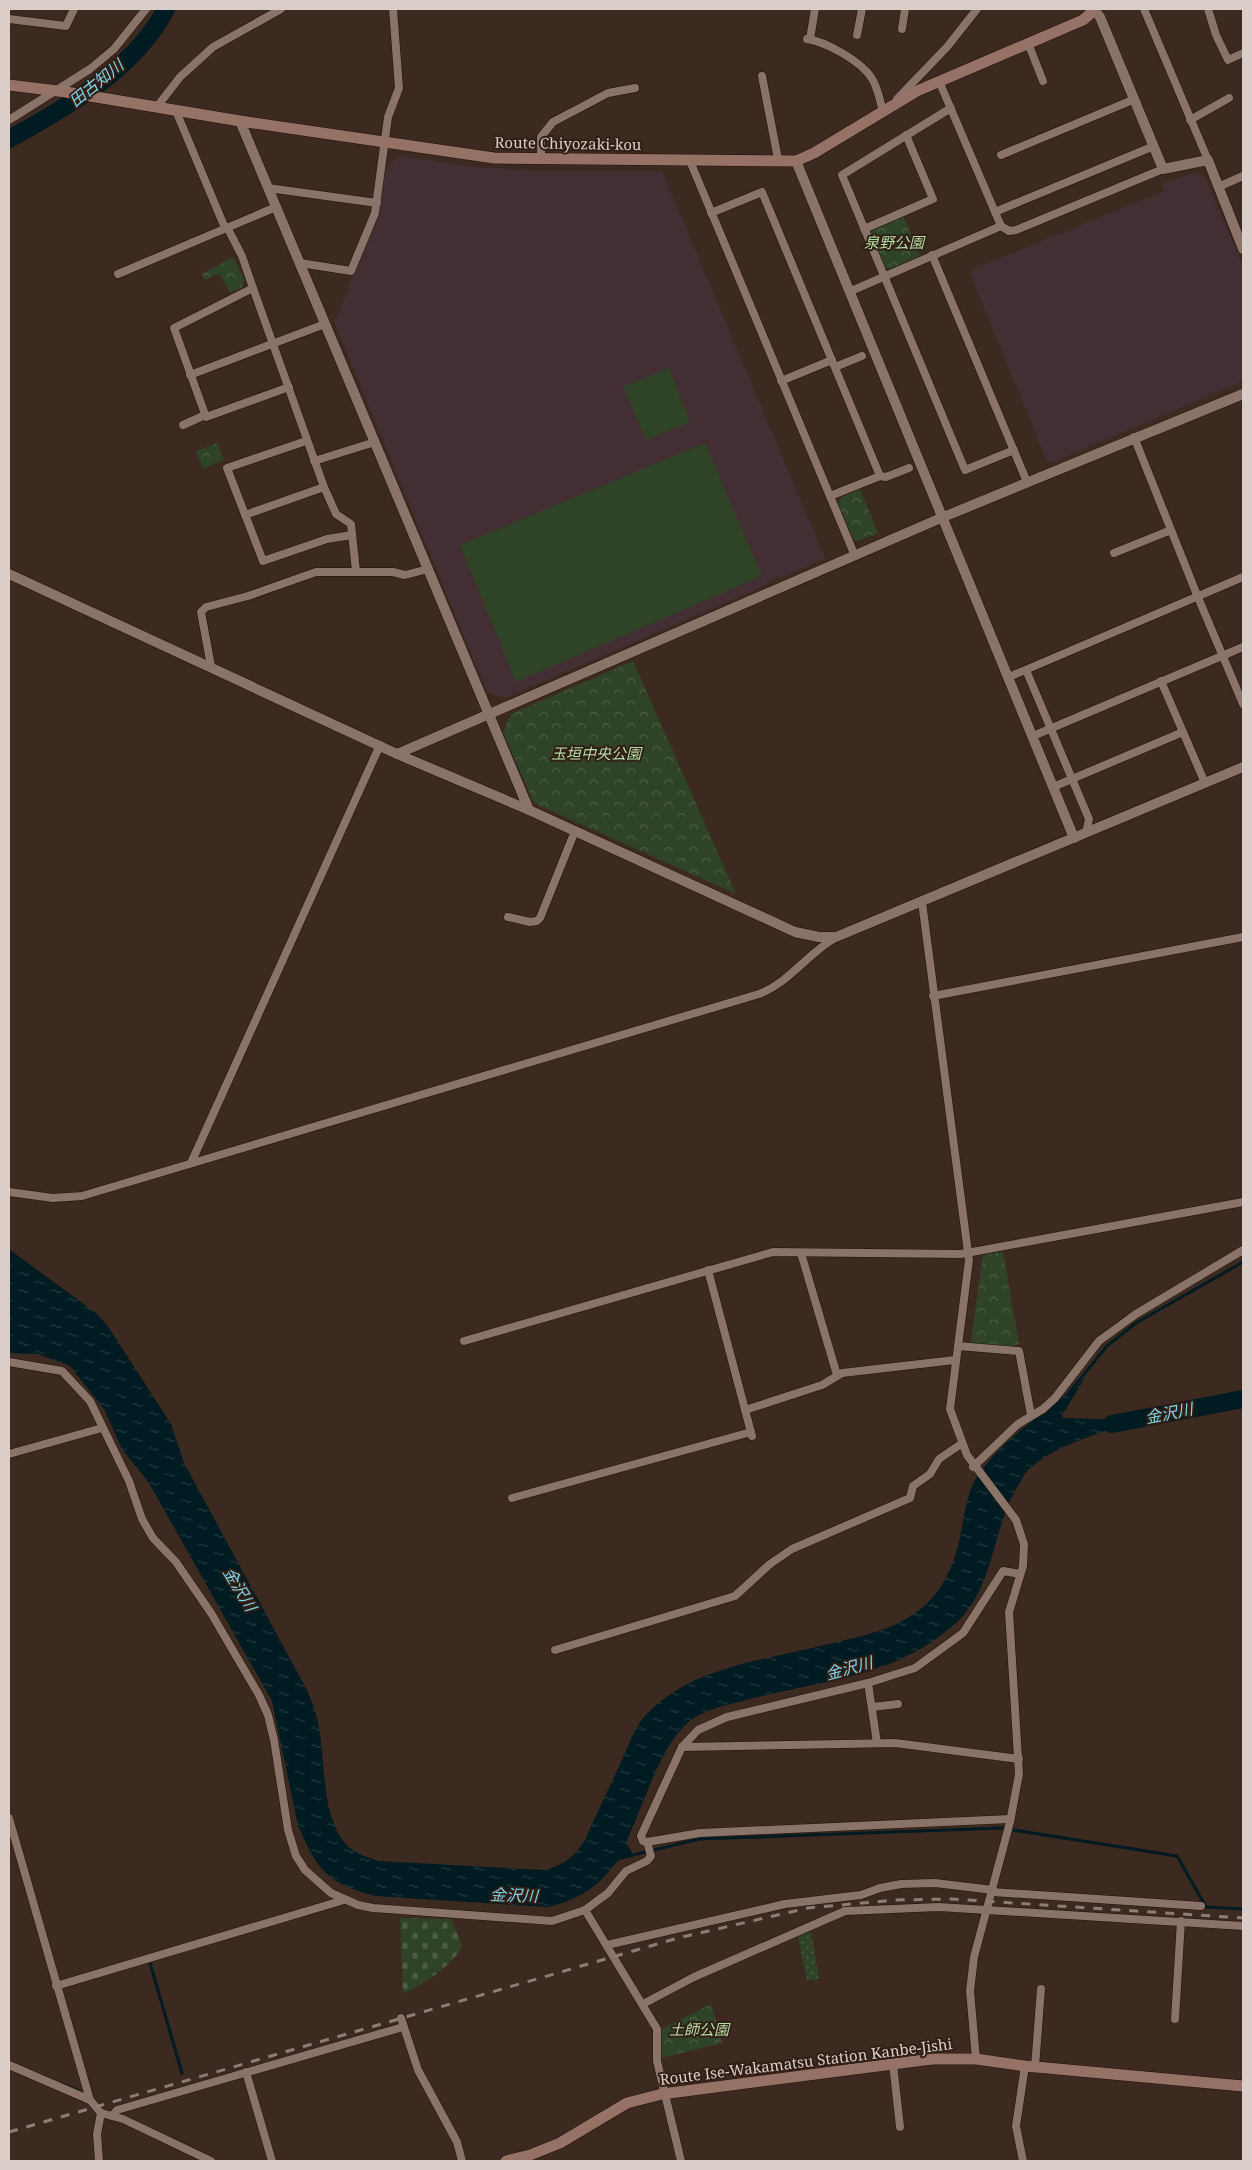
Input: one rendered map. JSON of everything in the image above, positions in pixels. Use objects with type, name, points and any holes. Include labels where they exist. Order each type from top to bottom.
[{"type":"main road","name":"Route Chiyozaki-kou","points":[[9,85],[66,92],[156,108],[469,156],[541,159],[796,161],[814,153],[917,91],[1083,20],[1093,9]]},
{"type":"main road","name":"Route Ise-Wakamatsu Station Kanbe-Jishi","points":[[507,2161],[530,2155],[560,2143],[627,2103],[667,2094],[932,2059],[976,2058],[1030,2066],[1243,2086]]},
{"type":"street","points":[[9,19],[66,26],[74,9]]},
{"type":"street","points":[[9,120],[53,90],[71,82],[114,49],[146,9]]},
{"type":"street","points":[[156,108],[180,77],[212,47],[281,9]]},
{"type":"street","points":[[300,263],[351,271],[377,203],[388,116],[399,88],[393,9]]},
{"type":"street","points":[[815,9],[809,39],[819,41],[840,51],[866,71],[875,84],[885,110],[947,47],[977,9]]},
{"type":"street","points":[[857,35],[862,9]]},
{"type":"street","points":[[902,29],[905,9]]},
{"type":"street","points":[[1093,9],[1100,17],[1163,169]]},
{"type":"street","points":[[1144,9],[1208,160],[1243,249]]},
{"type":"street","points":[[1208,9],[1216,34],[1228,60],[1243,53]]},
{"type":"street","points":[[1028,43],[1043,81]]},
{"type":"street","points":[[762,76],[778,160]]},
{"type":"street","points":[[939,81],[1001,226],[1009,231],[1016,230],[1163,169],[1208,160]]},
{"type":"street","points":[[541,159],[541,137],[553,122],[608,93],[635,88]]},
{"type":"street","points":[[1190,120],[1229,98]]},
{"type":"street","points":[[1002,155],[1135,99]]},
{"type":"street","points":[[951,108],[842,175],[965,470],[1014,450]]},
{"type":"street","points":[[176,111],[226,228],[242,256],[289,387],[306,442],[324,487],[336,514],[351,524],[356,571]]},
{"type":"street","points":[[240,121],[529,810]]},
{"type":"street","points":[[864,229],[933,199],[906,135]]},
{"type":"street","points":[[995,212],[1154,146]]},
{"type":"street","points":[[690,161],[855,556]]},
{"type":"street","points":[[796,161],[929,481],[941,518],[1034,736],[1074,838]]},
{"type":"street","points":[[1218,187],[1243,176]]},
{"type":"street","points":[[268,188],[377,203]]},
{"type":"street","points":[[711,213],[762,192],[880,476]]},
{"type":"street","points":[[118,274],[276,207]]},
{"type":"street","points":[[851,291],[1001,226]]},
{"type":"street","points":[[932,255],[1027,482]]},
{"type":"street","points":[[205,415],[174,328],[253,288]]},
{"type":"street","points":[[190,375],[325,324]]},
{"type":"street","points":[[781,381],[833,363],[862,356]]},
{"type":"street","points":[[183,425],[205,415],[206,417],[289,387]]},
{"type":"street","points":[[397,754],[941,518],[1134,437],[1243,394]]},
{"type":"street","points":[[1134,437],[1243,704]]},
{"type":"street","points":[[306,442],[227,468],[264,561],[327,539],[352,535]]},
{"type":"street","points":[[314,461],[375,442]]},
{"type":"street","points":[[830,496],[880,476],[886,478],[909,468]]},
{"type":"street","points":[[245,515],[324,487]]},
{"type":"street","points":[[1114,553],[1171,530]]},
{"type":"street","points":[[210,666],[201,612],[206,607],[248,596],[316,572],[356,571],[405,575],[428,569]]},
{"type":"street","points":[[9,574],[397,754],[529,810],[795,932],[819,937],[836,937]]},
{"type":"street","points":[[1009,677],[1139,624],[1197,595],[1243,577]]},
{"type":"street","points":[[1034,736],[1243,647]]},
{"type":"street","points":[[1026,670],[1089,819],[1086,833]]},
{"type":"street","points":[[1161,681],[1205,783]]},
{"type":"street","points":[[1053,787],[1183,732]]},
{"type":"street","points":[[191,1163],[380,745]]},
{"type":"street","points":[[9,1192],[53,1198],[82,1196],[759,994],[789,977],[816,949],[836,937],[1243,767]]},
{"type":"street","points":[[508,917],[530,922],[537,921],[540,918],[574,831]]},
{"type":"street","points":[[922,902],[969,1260],[950,1409],[962,1444],[973,1467],[1016,1520],[1024,1544],[1020,1574],[1009,1612],[1020,1759],[1019,1774],[1009,1825],[974,1958],[970,1990],[976,2058]]},
{"type":"street","points":[[933,996],[1243,937]]},
{"type":"street","points":[[464,1341],[773,1252],[962,1254],[1243,1202]]},
{"type":"street","points":[[973,1467],[1007,1433],[1043,1409],[1055,1398],[1099,1341],[1125,1321],[1243,1250]]},
{"type":"street","points":[[801,1253],[836,1375]]},
{"type":"street","points":[[512,1498],[751,1434],[708,1270]]},
{"type":"street","points":[[958,1346],[1019,1351],[1030,1416]]},
{"type":"street","points":[[745,1410],[822,1386],[836,1375],[852,1370],[955,1360]]},
{"type":"street","points":[[9,1362],[62,1371],[67,1374],[90,1401],[129,1481],[142,1519],[153,1538],[184,1573],[211,1613],[260,1695],[272,1732],[288,1830],[296,1856],[315,1881],[344,1900],[373,1908],[552,1921],[586,1910],[608,1892],[626,1871],[648,1861],[648,1847],[641,1836],[682,1747],[698,1730],[716,1720],[868,1683],[915,1668],[930,1659],[963,1633],[1003,1572],[1020,1574]]},
{"type":"street","points":[[9,1454],[102,1428]]},
{"type":"street","points":[[555,1650],[736,1596],[770,1564],[792,1549],[910,1498],[913,1486],[930,1474],[938,1459],[962,1444]]},
{"type":"street","points":[[868,1683],[877,1743]]},
{"type":"street","points":[[872,1707],[898,1704]]},
{"type":"street","points":[[682,1747],[895,1743],[1020,1759]]},
{"type":"street","points":[[9,1818],[90,2100],[101,2113],[112,2116],[212,2161]]},
{"type":"street","points":[[648,1847],[700,1833],[1009,1825]]},
{"type":"street","points":[[607,1945],[785,1904],[861,1895],[880,1888],[901,1884],[934,1883],[992,1891],[1201,1906]]},
{"type":"street","points":[[56,1986],[344,1900]]},
{"type":"street","points":[[643,2004],[694,1977],[845,1912],[939,1906],[1243,1926]]},
{"type":"street","points":[[586,1910],[656,2029],[657,2061],[667,2094],[681,2161]]},
{"type":"street","points":[[1175,2019],[1181,1921]]},
{"type":"street","points":[[1023,2161],[1016,2126],[1030,2066],[1041,1989]]},
{"type":"street","points":[[401,2018],[418,2070],[457,2142],[462,2161]]},
{"type":"street","points":[[112,2116],[117,2110],[403,2027]]},
{"type":"street","points":[[893,2064],[900,2127]]},
{"type":"street","points":[[9,2065],[90,2100]]},
{"type":"street","points":[[246,2072],[272,2161]]},
{"type":"street","points":[[99,2161],[97,2134],[101,2113]]},
{"type":"shaded area","points":[[399,156],[474,167],[536,171],[662,171],[825,558],[781,578],[778,575],[759,588],[505,698],[487,692],[334,322],[348,292],[351,276],[377,217],[386,168]]},
{"type":"shaded area","points":[[1192,173],[1199,174],[1206,179],[1243,267],[1243,381],[1048,464],[969,271],[1164,191],[1162,184]]},
{"type":"green space","name":"泉野公園","points":[[903,216],[920,256],[890,269],[884,267],[870,235],[872,230]]},
{"type":"green space","points":[[233,257],[244,279],[242,287],[230,293],[219,273],[205,280],[202,274]]},
{"type":"green space","points":[[669,368],[690,422],[646,440],[623,387]]},
{"type":"green space","points":[[217,443],[224,460],[203,469],[196,451]]},
{"type":"green space","points":[[705,443],[762,576],[516,682],[460,545]]},
{"type":"green space","points":[[860,489],[878,533],[858,541],[853,539],[838,503],[841,497]]},
{"type":"green space","name":"玉垣中央公園","points":[[633,661],[736,894],[534,803],[503,732],[511,714]]},
{"type":"green space","points":[[1003,1252],[1019,1344],[1007,1347],[970,1346],[983,1255]]},
{"type":"green space","points":[[400,1918],[451,1919],[462,1945],[454,1958],[446,1966],[418,1986],[403,1993]]},
{"type":"green space","points":[[811,1932],[819,1979],[807,1980],[798,1937]]},
{"type":"green space","name":"土師公園","points":[[711,2004],[722,2043],[661,2058],[658,2031]]},
{"type":"water","points":[[9,1249],[97,1314],[107,1325],[171,1424],[184,1463],[308,1692],[320,1732],[327,1795],[334,1825],[341,1838],[349,1847],[363,1856],[379,1861],[543,1870],[562,1863],[577,1851],[585,1840],[631,1739],[641,1721],[659,1703],[680,1688],[728,1668],[854,1638],[890,1627],[913,1615],[935,1594],[945,1580],[953,1563],[969,1493],[977,1477],[1000,1449],[1013,1437],[1085,1378],[1062,1415],[1063,1418],[1134,1420],[1079,1440],[1053,1452],[1028,1470],[1010,1501],[979,1592],[969,1608],[956,1623],[933,1641],[909,1655],[884,1666],[832,1681],[777,1692],[724,1706],[698,1715],[684,1726],[667,1750],[653,1777],[626,1843],[633,1854],[617,1862],[600,1881],[586,1892],[571,1900],[547,1907],[375,1896],[335,1880],[318,1864],[312,1854],[298,1826],[272,1701],[149,1483],[122,1449],[104,1409],[70,1366],[38,1354],[9,1353]]},
{"type":"waterway","name":"田古知川","points":[[9,139],[76,100],[118,68],[153,31],[166,9]]},
{"type":"waterway","points":[[1068,1394],[1107,1346],[1136,1323],[1243,1262]]},
{"type":"waterway","name":"金沢川","points":[[1112,1424],[1243,1399]]},
{"type":"waterway","points":[[621,1858],[699,1839],[1001,1828],[1177,1856],[1206,1907],[1243,1909]]},
{"type":"waterway","points":[[150,1963],[182,2073]]},
{"type":"waterway","points":[[61,2084],[79,2091]]},
{"type":"railway","points":[[9,2132],[678,1938],[808,1908],[896,1900],[952,1899],[1243,1918]]}]
